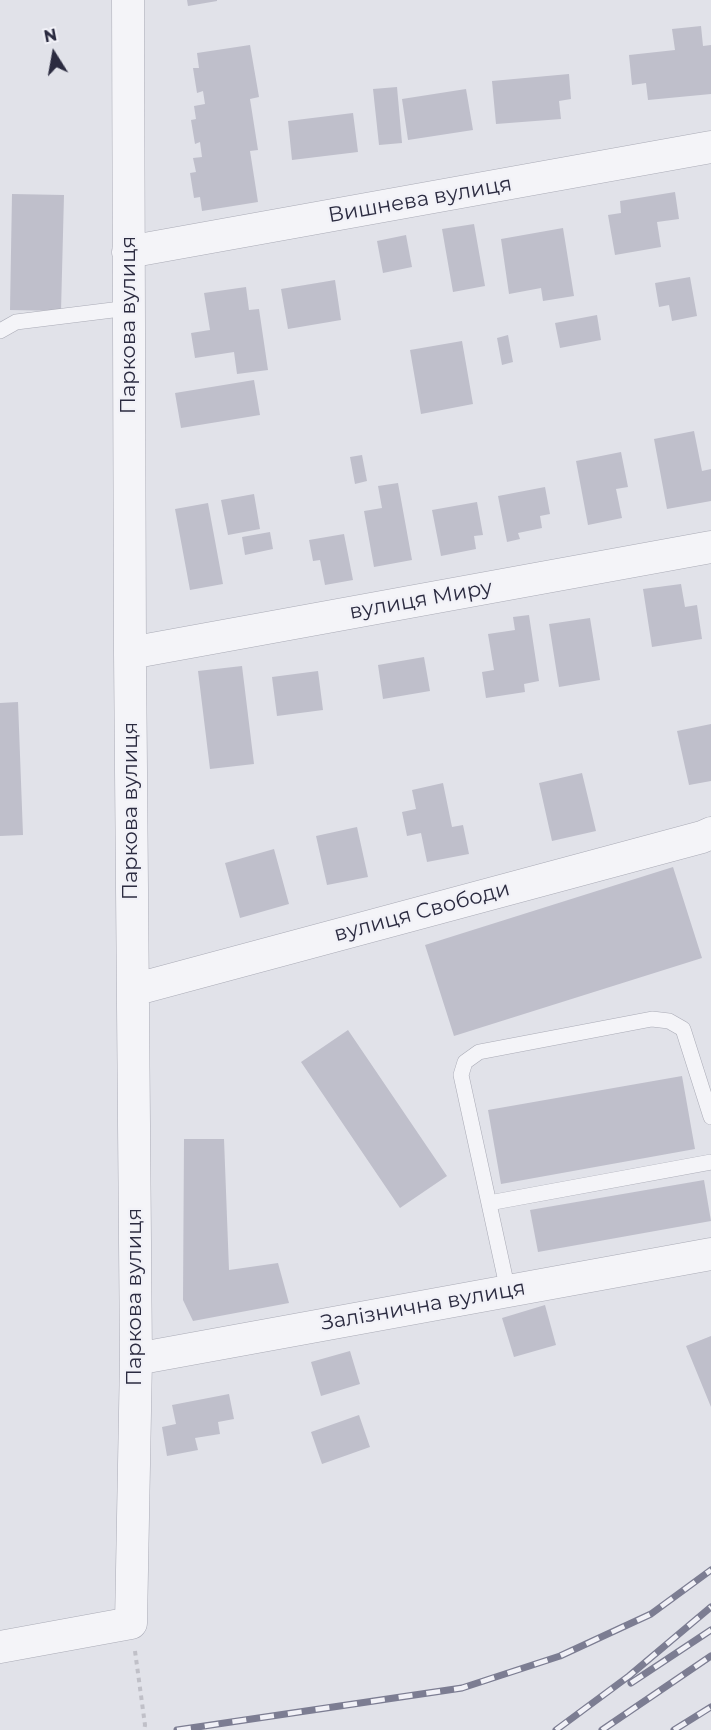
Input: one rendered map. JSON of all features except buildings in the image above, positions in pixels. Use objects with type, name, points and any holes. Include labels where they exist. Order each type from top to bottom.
[{"type":"street","name":"Паркова вулиця","points":[[128,0],[130,653],[136,1359],[131,1623]]},
{"type":"street","name":"Вишнева вулиця","points":[[128,252],[711,147]]},
{"type":"street","name":"вулиця Миру","points":[[130,653],[711,547]]},
{"type":"street","name":"вулиця Свободи","points":[[133,990],[711,833]]},
{"type":"street","name":"Залізнична вулиця","points":[[136,1359],[711,1254]]},
{"type":"street","points":[[0,1647],[131,1623]]},
{"type":"lane","points":[[0,330],[16,322],[129,308]]},
{"type":"lane","points":[[507,1291],[461,1075],[465,1062],[479,1052],[652,1019],[669,1021],[682,1029],[711,1117]]},
{"type":"lane","points":[[489,1203],[711,1162]]},
{"type":"path","points":[[131,1623],[144,1730]]},
{"type":"railway","points":[[177,1730],[462,1688],[560,1656],[651,1614],[711,1570]]},
{"type":"railway","points":[[556,1730],[629,1676],[711,1607]]},
{"type":"railway","points":[[631,1683],[711,1630]]},
{"type":"railway","points":[[602,1730],[711,1656]]},
{"type":"railway","points":[[674,1730],[711,1707]]}]
